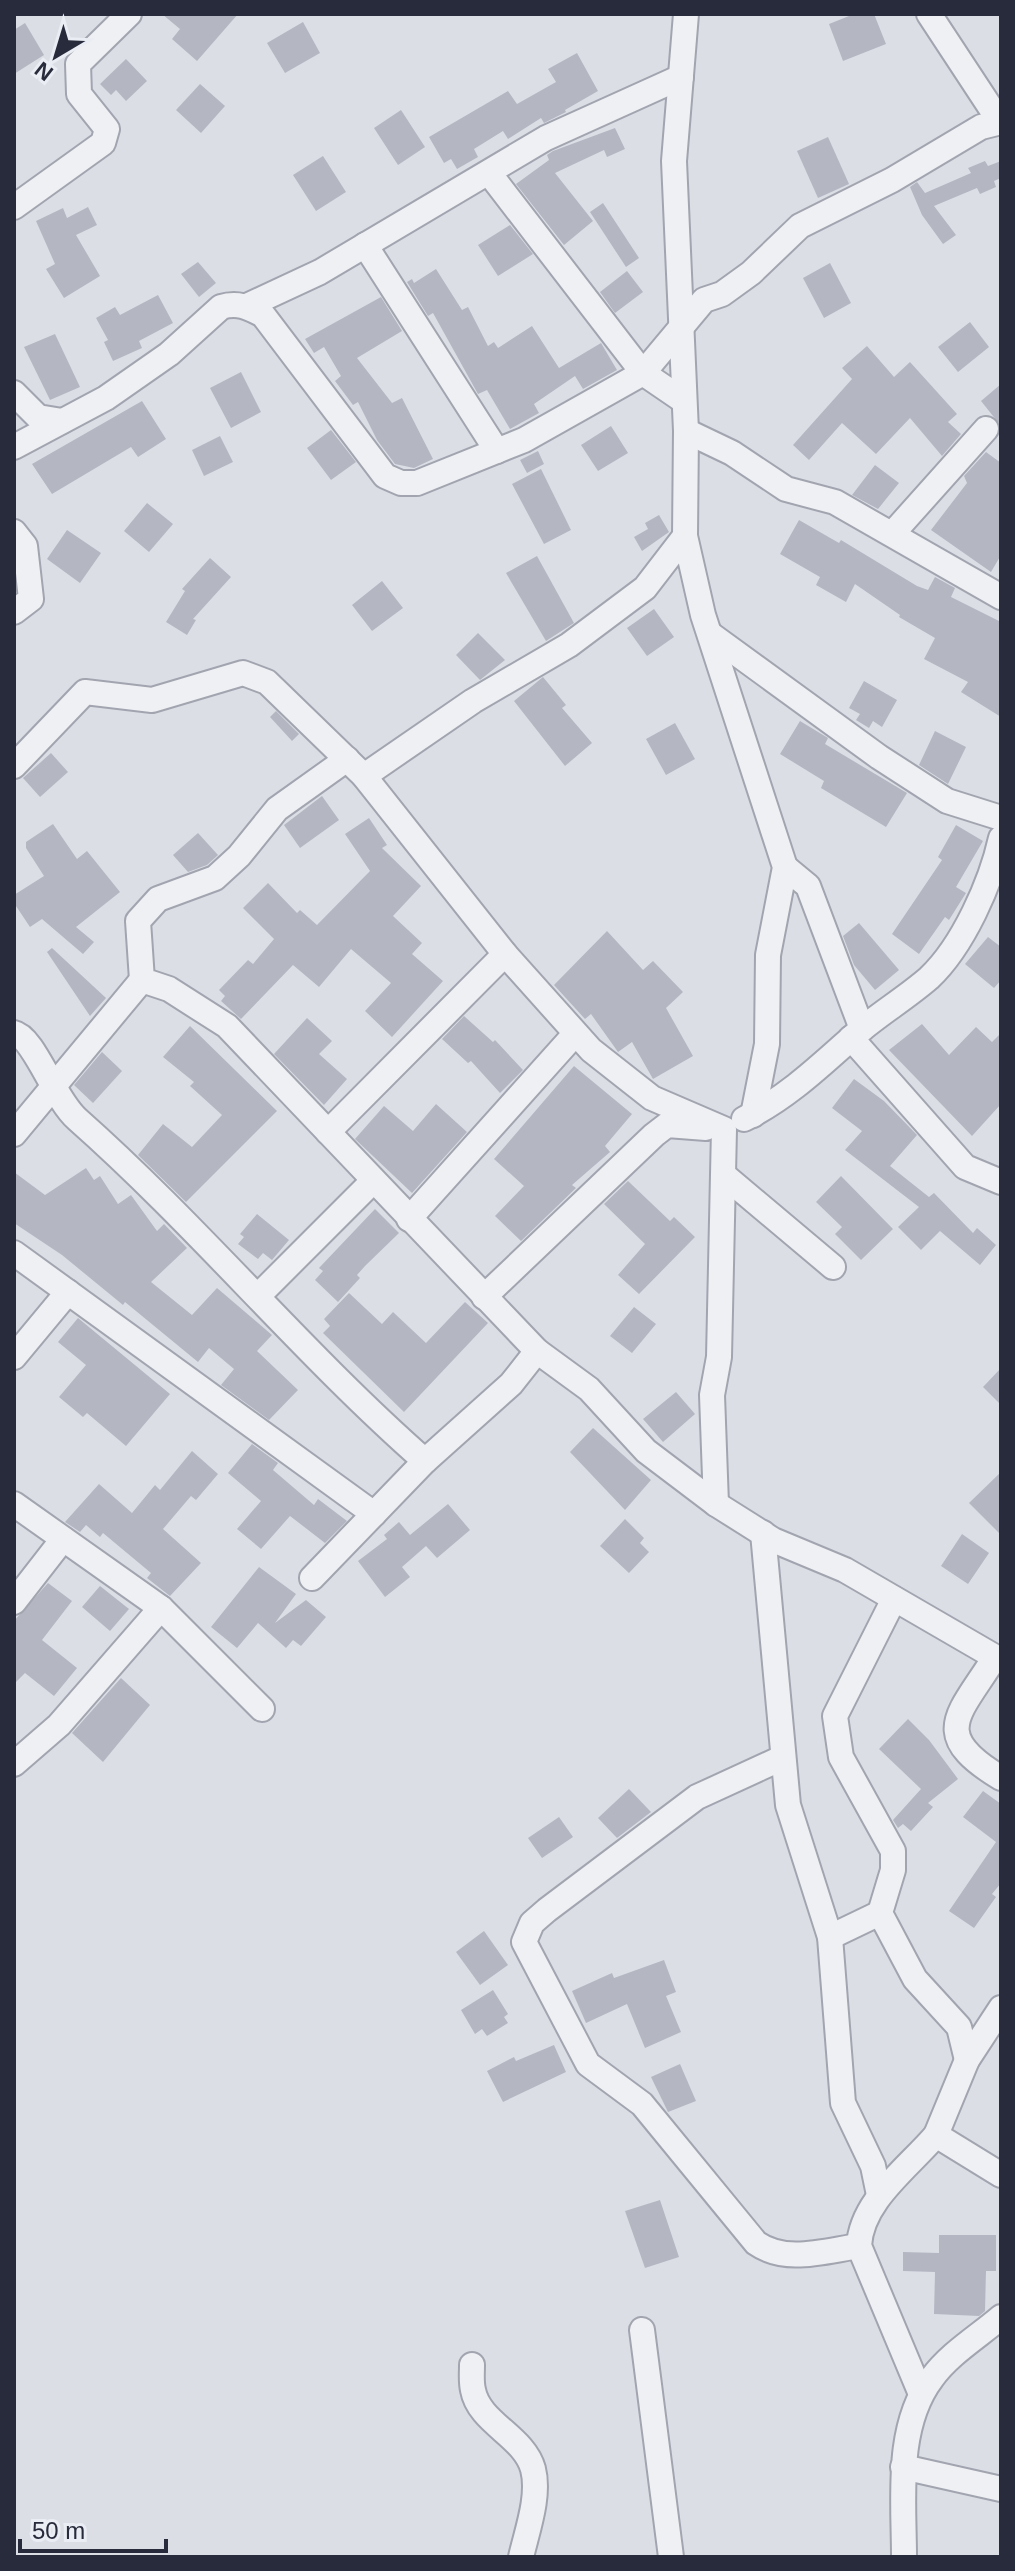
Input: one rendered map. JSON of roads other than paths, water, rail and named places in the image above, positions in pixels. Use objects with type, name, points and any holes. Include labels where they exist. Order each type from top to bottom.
[{"type":"street","points":[[14,207],[103,143],[107,129],[79,94],[78,64],[129,14]]},
{"type":"street","points":[[686,14],[674,161],[686,431],[685,536],[710,634],[785,867],[768,955],[767,1044],[753,1115]]},
{"type":"street","points":[[247,306],[263,315],[385,476],[401,483],[417,483],[524,440],[643,373],[704,300],[722,294],[751,273],[800,226],[892,180],[981,127],[1000,122],[929,14]]},
{"type":"street","points":[[14,447],[106,398],[169,354],[221,307],[247,306],[320,272],[546,138],[681,77]]},
{"type":"street","points":[[489,173],[643,373],[684,401]]},
{"type":"street","points":[[365,245],[497,451]]},
{"type":"street","points":[[14,393],[38,417],[62,421]]},
{"type":"street","points":[[893,533],[986,429]]},
{"type":"street","points":[[686,431],[732,453],[786,489],[835,502],[1001,597]]},
{"type":"street","points":[[14,532],[25,546],[31,599],[14,612]]},
{"type":"street","points":[[364,776],[473,701],[569,645],[645,588],[685,536]]},
{"type":"street","points":[[710,634],[879,757],[947,801],[1001,818]]},
{"type":"street","points":[[14,766],[85,692],[152,700],[243,673],[267,682],[364,776],[505,954],[575,1034],[652,1098],[724,1129]]},
{"type":"street","points":[[14,1134],[142,980],[138,921],[158,899],[215,878],[239,856],[277,809],[347,759]]},
{"type":"street","points":[[484,1297],[667,1125],[724,1129],[753,1115],[803,1081],[856,1034],[930,977],[964,930],[992,878],[1001,838]]},
{"type":"street","points":[[785,867],[808,886],[856,1034],[965,1167],[1001,1182]]},
{"type":"street","points":[[328,1132],[505,954]]},
{"type":"street","points":[[142,980],[169,989],[227,1026],[537,1351],[589,1389],[646,1451],[716,1504],[763,1533],[845,1570],[998,1653],[956,1719],[957,1742],[976,1763],[1001,1778]]},
{"type":"street","points":[[14,1033],[31,1045],[62,1106],[113,1151],[366,1409],[425,1461]]},
{"type":"street","points":[[409,1219],[575,1034]]},
{"type":"street","points":[[716,1504],[712,1395],[719,1357],[726,1177],[724,1129]]},
{"type":"street","points":[[726,1177],[833,1267]]},
{"type":"street","points":[[258,1296],[373,1181]]},
{"type":"street","points":[[14,1253],[374,1514]]},
{"type":"street","points":[[14,1357],[68,1292]]},
{"type":"street","points":[[312,1578],[425,1461],[511,1384],[537,1351]]},
{"type":"street","points":[[14,1504],[161,1608],[262,1709]]},
{"type":"street","points":[[763,1533],[788,1805],[830,1937],[843,2103],[873,2166],[879,2195]]},
{"type":"street","points":[[14,1602],[63,1539]]},
{"type":"street","points":[[894,1599],[835,1716],[841,1757],[893,1851],[893,1870],[880,1913],[915,1979],[959,2027],[967,2060]]},
{"type":"street","points":[[14,1764],[59,1725],[161,1608]]},
{"type":"street","points":[[782,1758],[686,1805],[547,1910],[532,1923],[524,1942],[588,2064],[642,2104],[756,2243],[771,2253],[784,2256],[859,2246]]},
{"type":"street","points":[[830,1937],[880,1913]]},
{"type":"street","points":[[921,2394],[859,2246],[860,2230],[879,2195],[936,2135],[967,2060],[1001,2008]]},
{"type":"street","points":[[936,2135],[1001,2175]]},
{"type":"street","points":[[904,2557],[903,2467],[921,2394],[934,2374],[1001,2317]]},
{"type":"street","points":[[642,2330],[671,2557]]},
{"type":"street","points":[[472,2365],[473,2391],[479,2406],[521,2448],[533,2467],[534,2486],[521,2557]]},
{"type":"street","points":[[903,2467],[1001,2489]]}]
